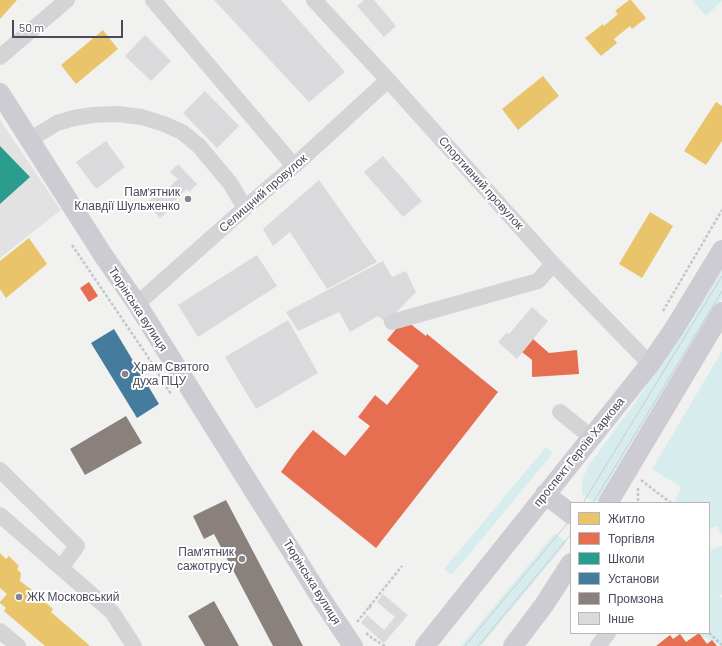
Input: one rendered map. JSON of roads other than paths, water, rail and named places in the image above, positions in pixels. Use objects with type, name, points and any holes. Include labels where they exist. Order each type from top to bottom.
[{"type":"main road","name":"Тюрінська вулиця","points":[[0,93],[103,255],[137,304],[324,603],[353,646]]},
{"type":"main road","name":"проспект Героїв Харкова","points":[[425,646],[650,364],[674,329],[722,250]]},
{"type":"main road","points":[[609,502],[722,312]]},
{"type":"main road","points":[[545,494],[570,513]]},
{"type":"main road","points":[[513,646],[544,604],[570,565]]},
{"type":"street","points":[[0,57],[67,0]]},
{"type":"street","points":[[153,0],[294,166]]},
{"type":"street","name":"Спортивний провулок","points":[[314,0],[553,264],[650,364]]},
{"type":"street","name":"Селищний провулок","points":[[137,304],[294,166],[388,80]]},
{"type":"street","points":[[29,140],[57,123],[74,118],[93,115],[118,114],[142,117],[182,132],[199,146],[230,183],[245,208]]},
{"type":"street","points":[[392,322],[538,281],[553,264]]},
{"type":"street","points":[[560,412],[591,437]]},
{"type":"street","points":[[0,470],[77,546],[61,568]]},
{"type":"street","points":[[0,515],[112,612],[134,646]]},
{"type":"street","points":[[0,630],[18,646]]},
{"type":"street","points":[[598,646],[607,634]]},
{"type":"tram line","points":[[584,502],[722,276]]},
{"type":"tram line","points":[[594,502],[722,291]]},
{"type":"tram line","points":[[465,646],[570,520]]},
{"type":"tram line","points":[[478,646],[570,535]]},
{"type":"place","name":"Пам'ятник Клавдії Шульженко","points":[[188,199]]},
{"type":"place","name":"Храм Святого духа ПЦУ","points":[[125,374]]},
{"type":"place","name":"Пам'ятник сажотрусу","points":[[242,559]]},
{"type":"place","name":"ЖК Московський","points":[[19,597]]}]
